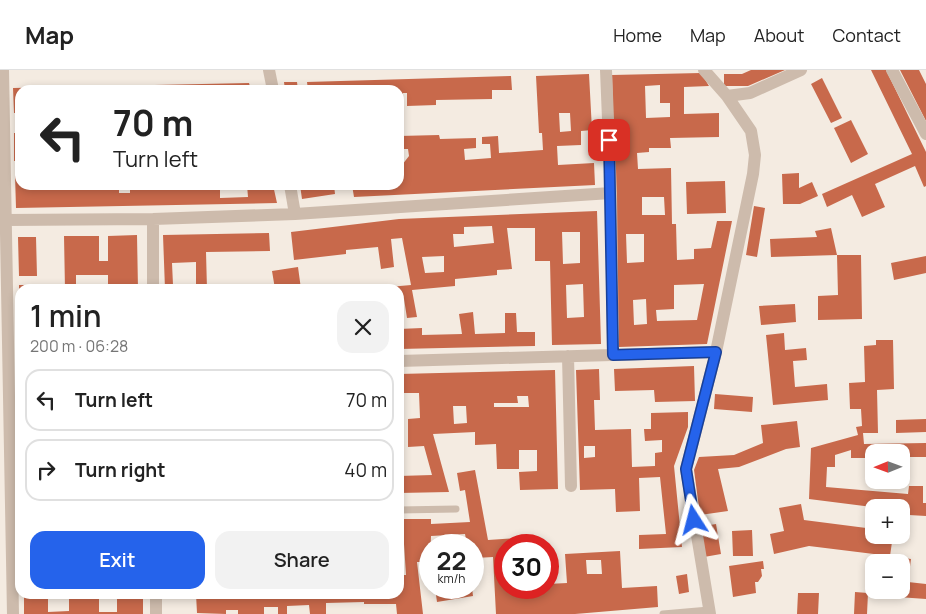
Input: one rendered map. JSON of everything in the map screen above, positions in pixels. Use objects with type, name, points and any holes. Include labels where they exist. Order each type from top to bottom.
[{"type":"street","points":[[3,70],[6,220],[4,350],[13,614]]},
{"type":"street","points":[[269,70],[272,85]]},
{"type":"street","points":[[606,70],[611,193],[613,355]]},
{"type":"street","points":[[704,70],[727,96],[751,131],[755,155],[753,174],[716,352],[686,469],[710,612]]},
{"type":"street","points":[[727,96],[750,93],[802,70]]},
{"type":"street","points":[[892,70],[926,134]]},
{"type":"street","points":[[291,190],[295,214]]},
{"type":"street","points":[[6,220],[153,219],[295,214],[611,193]]},
{"type":"street","points":[[153,219],[153,284]]},
{"type":"street","points":[[404,361],[716,352]]},
{"type":"street","points":[[568,356],[571,486]]},
{"type":"street","points":[[156,599],[156,614]]},
{"type":"lane","points":[[404,510],[456,509]]},
{"type":"lane","points":[[663,614],[710,612]]},
{"type":"building","points":[[751,70],[785,70],[748,86],[724,86],[724,74],[742,74]]},
{"type":"building","points":[[871,70],[886,70],[926,152],[926,186],[924,187],[915,166],[875,184],[885,207],[862,217],[852,195],[827,207],[822,194],[912,154]]},
{"type":"building","points":[[900,70],[919,70],[926,84],[926,121]]},
{"type":"building","points":[[701,73],[709,86],[684,87],[684,114],[719,113],[719,137],[670,138],[671,148],[649,148],[649,152],[637,153],[638,169],[671,168],[672,224],[676,224],[677,260],[694,259],[694,249],[711,248],[717,221],[732,221],[707,344],[619,347],[612,75]],"holes":[[[660,85],[660,103],[670,103],[670,117],[646,118],[645,86]],[[642,197],[664,197],[665,215],[642,215]],[[626,234],[644,234],[644,262],[627,263]],[[704,284],[697,320],[657,321],[656,310],[674,309],[674,285]],[[646,299],[647,324],[634,325],[633,300]]]},
{"type":"building","points":[[589,74],[592,130],[581,131],[581,145],[557,146],[558,165],[594,163],[595,185],[354,197],[353,190],[404,190],[404,162],[409,156],[408,149],[404,149],[404,136],[439,135],[440,139],[476,138],[476,148],[464,149],[465,160],[491,158],[490,144],[482,144],[482,137],[498,136],[499,153],[543,150],[542,133],[539,133],[536,76]],"holes":[[[559,113],[570,113],[571,131],[560,132]]]},
{"type":"building","points":[[511,76],[512,90],[492,90],[492,99],[436,100],[436,105],[407,106],[407,93],[404,93],[404,85],[307,85],[307,82]]},
{"type":"building","points":[[822,78],[842,118],[831,123],[811,84]]},
{"type":"building","points":[[284,82],[297,82],[297,85],[284,85]]},
{"type":"building","points":[[249,83],[250,85],[155,85]]},
{"type":"building","points":[[13,88],[15,88],[15,113],[14,113]]},
{"type":"building","points":[[851,120],[868,154],[851,163],[834,128]]},
{"type":"building","points":[[14,133],[15,133],[15,161]]},
{"type":"building","points":[[799,173],[799,188],[812,182],[818,196],[800,204],[783,204],[782,174]]},
{"type":"building","points":[[725,181],[726,213],[687,214],[686,182]]},
{"type":"building","points":[[15,190],[119,190],[119,193],[130,193],[130,190],[220,190],[220,198],[248,197],[247,190],[274,190],[277,203],[16,208]]},
{"type":"building","points":[[301,190],[335,190],[335,194],[302,199]]},
{"type":"building","points":[[754,206],[765,208],[757,257],[746,255]]},
{"type":"building","points":[[597,211],[601,344],[552,345],[550,261],[535,261],[535,228],[507,228],[512,269],[497,270],[497,275],[455,279],[455,286],[412,290],[417,317],[407,318],[404,286],[411,285],[402,238],[391,239],[394,267],[381,269],[378,247],[346,250],[346,254],[294,260],[291,232],[399,219]],"holes":[[[492,226],[494,243],[454,247],[453,234],[464,234],[464,227]],[[562,232],[580,232],[580,263],[563,264]],[[444,256],[444,272],[425,273],[422,257]],[[583,284],[584,317],[567,318],[566,285]]]},
{"type":"building","points":[[831,228],[837,255],[771,257],[770,239],[817,237],[815,231]]},
{"type":"building","points":[[269,233],[270,251],[206,252],[207,284],[196,284],[196,262],[172,263],[173,284],[165,284],[163,235]]},
{"type":"building","points":[[137,235],[138,284],[108,284],[108,275],[76,275],[76,284],[65,284],[64,236],[99,236],[99,261],[108,261],[108,236]]},
{"type":"building","points":[[18,237],[36,237],[37,276],[19,276]]},
{"type":"building","points":[[837,255],[861,255],[862,319],[818,320],[818,296],[838,295]]},
{"type":"building","points":[[926,256],[926,273],[894,280],[891,263]]},
{"type":"building","points":[[298,267],[300,284],[274,284],[272,271]]},
{"type":"building","points":[[795,304],[796,322],[761,325],[759,306]]},
{"type":"building","points":[[473,312],[475,334],[505,333],[505,313],[516,313],[517,332],[535,332],[535,346],[404,349],[404,329],[422,328],[422,335],[462,334],[459,314]]},
{"type":"building","points":[[784,333],[785,350],[806,348],[807,360],[793,361],[795,387],[827,384],[828,400],[773,405],[766,335]]},
{"type":"building","points":[[876,340],[893,340],[894,389],[877,390],[878,433],[863,433],[864,444],[926,443],[926,457],[910,457],[910,444],[865,444],[865,458],[851,458],[851,450],[835,455],[835,467],[827,467],[826,487],[908,494],[910,486],[923,486],[923,503],[926,503],[926,516],[910,515],[910,499],[865,499],[865,506],[809,499],[811,448],[858,435],[856,427],[862,426],[861,409],[850,409],[849,383],[865,382],[864,346],[876,345]]},
{"type":"building","points":[[694,366],[695,401],[655,402],[654,390],[615,391],[614,369]]},
{"type":"building","points":[[599,369],[600,400],[594,400],[595,430],[631,429],[632,467],[655,466],[655,453],[662,452],[662,440],[645,441],[644,429],[651,429],[651,413],[688,412],[688,427],[674,466],[682,547],[639,549],[639,535],[666,534],[660,477],[639,478],[640,511],[616,512],[615,489],[580,490],[576,370]],"holes":[[[584,446],[595,446],[595,457],[584,458]]]},
{"type":"building","points":[[555,370],[558,489],[520,490],[519,472],[537,471],[537,450],[519,450],[519,469],[497,469],[496,444],[475,445],[475,432],[433,434],[449,492],[404,493],[404,476],[432,475],[424,446],[408,447],[408,419],[420,418],[419,393],[404,393],[404,374]],"holes":[[[517,396],[528,396],[529,407],[494,407],[494,403],[518,403]],[[453,406],[466,406],[467,423],[454,424]]]},
{"type":"building","points":[[715,394],[753,397],[752,412],[714,409]]},
{"type":"building","points":[[926,419],[926,432],[896,433],[896,420]]},
{"type":"building","points":[[797,421],[800,447],[786,449],[739,467],[718,469],[728,511],[700,515],[694,470],[699,457],[734,455],[763,443],[761,425]]},
{"type":"building","points":[[475,470],[488,540],[494,540],[494,576],[493,557],[484,558],[484,534],[419,534],[419,562],[417,562],[419,599],[421,599],[423,614],[397,614],[396,604],[364,604],[364,602],[326,603],[326,614],[310,614],[309,605],[287,606],[287,614],[278,614],[278,607],[264,607],[264,614],[238,614],[238,610],[226,610],[226,614],[197,613],[196,599],[404,599],[404,575],[406,575],[404,519],[431,519],[431,524],[470,522],[465,490],[460,491],[457,473]]},
{"type":"building","points":[[801,504],[804,520],[865,528],[865,544],[892,544],[890,554],[874,554],[809,546],[774,554],[770,534],[784,531],[779,508]]},
{"type":"building","points":[[716,524],[721,554],[704,557],[699,527]]},
{"type":"building","points":[[752,530],[753,556],[733,556],[732,531]]},
{"type":"building","points":[[620,551],[622,588],[657,586],[658,607],[575,614],[496,614],[495,599],[559,599],[559,583],[567,583],[565,554]],"holes":[[[586,560],[601,560],[602,574],[587,574]]]},
{"type":"building","points":[[763,561],[764,569],[761,569],[762,576],[758,582],[755,582],[756,593],[733,597],[729,566]]},
{"type":"building","points":[[687,574],[689,592],[679,594],[676,576]]},
{"type":"building","points":[[910,582],[926,584],[926,599],[910,598]]},
{"type":"building","points":[[855,592],[865,593],[865,599],[868,599],[867,614],[854,614]]},
{"type":"building","points":[[798,593],[819,593],[818,614],[797,614]]},
{"type":"building","points":[[24,599],[48,599],[48,612],[69,611],[69,599],[99,599],[99,612],[117,612],[117,599],[143,599],[143,614],[24,614]]},
{"type":"building","points":[[437,599],[455,599],[437,602]]},
{"type":"route","points":[[609,140],[613,355],[716,352],[686,469],[694,520]]}]
